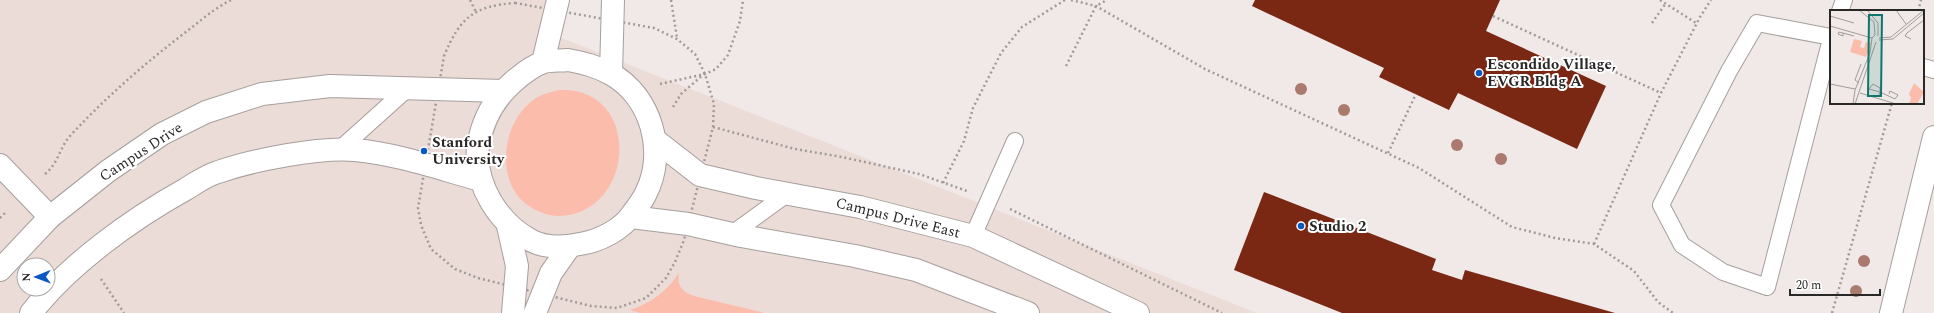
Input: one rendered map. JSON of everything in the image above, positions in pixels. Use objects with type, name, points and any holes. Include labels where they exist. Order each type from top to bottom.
[{"type":"street","points":[[612,0],[619,80]]},
{"type":"street","points":[[544,62],[550,4]]},
{"type":"street","points":[[568,60],[589,64],[619,80],[639,100],[650,119],[655,140],[655,166],[647,192],[631,217],[618,228],[603,237],[587,243],[570,246],[551,245],[533,241],[508,226],[493,206],[481,180],[478,147],[485,120],[503,91],[519,77],[544,62],[568,60]]},
{"type":"street","name":"Campus Drive","points":[[0,270],[50,217],[108,170],[156,138],[206,112],[262,94],[330,86],[503,91]]},
{"type":"street","points":[[1891,313],[1934,137]]},
{"type":"street","name":"Campus Drive East","points":[[655,140],[700,175],[787,194],[860,207],[973,236],[1138,313]]},
{"type":"street","points":[[31,313],[45,294],[86,256],[165,200],[216,172],[282,157],[339,150],[394,156],[481,180]]},
{"type":"street","points":[[0,165],[50,217]]},
{"type":"street","points":[[631,217],[688,224],[732,234],[855,256],[916,270],[1028,313]]},
{"type":"street","points":[[508,226],[517,266],[513,313]]},
{"type":"street","points":[[535,313],[551,273],[570,246]]},
{"type":"lane","points":[[1840,10],[1844,0]]},
{"type":"lane","points":[[1830,38],[1757,23],[1729,71],[1661,205],[1682,245],[1723,272],[1767,287],[1830,42]]},
{"type":"lane","points":[[1924,67],[1934,70]]},
{"type":"lane","points":[[339,150],[407,89]]},
{"type":"lane","points":[[973,236],[1015,141]]},
{"type":"lane","points":[[732,234],[787,194]]},
{"type":"path","points":[[44,174],[50,170],[68,137],[112,93],[162,50],[219,6],[232,0]]},
{"type":"path","points":[[470,0],[476,12]]},
{"type":"path","points":[[671,0],[677,39]]},
{"type":"path","points":[[619,80],[662,84],[705,74],[716,69],[728,55],[740,21],[743,0]]},
{"type":"path","points":[[943,183],[964,141],[973,108],[1001,53],[1022,27],[1066,0]]},
{"type":"path","points":[[1071,0],[1096,6],[1205,69],[1419,168],[1512,227],[1555,238],[1594,244],[1634,271],[1658,302],[1673,313]]},
{"type":"path","points":[[1066,66],[1096,6],[1107,0]]},
{"type":"path","points":[[1660,0],[1696,23]]},
{"type":"path","points":[[1594,244],[1661,93],[1696,23],[1711,0]]},
{"type":"path","points":[[1918,10],[1921,0]]},
{"type":"path","points":[[441,76],[444,56],[450,40],[463,21],[476,12],[496,4],[515,2],[550,4]]},
{"type":"path","points":[[1652,23],[1666,3]]},
{"type":"path","points":[[1493,16],[1661,93]]},
{"type":"path","points":[[626,22],[654,28],[677,39],[695,54],[705,74],[714,104],[713,127],[704,159]]},
{"type":"path","points":[[655,140],[681,94],[705,74]]},
{"type":"path","points":[[1388,153],[1416,94]]},
{"type":"path","points":[[1832,313],[1892,104]]},
{"type":"path","points":[[427,153],[435,107]]},
{"type":"path","points":[[713,127],[795,149],[842,156],[919,174],[970,192]]},
{"type":"path","points":[[423,176],[418,208],[421,225],[431,250],[455,269],[478,278],[500,283]]},
{"type":"path","points":[[1003,205],[1222,313]]},
{"type":"path","points":[[559,299],[591,306],[618,308],[646,298],[666,278],[675,262],[684,240]]},
{"type":"path","points":[[86,256],[124,313]]},
{"type":"shaded area","name":"Stanford University","points":[[0,0],[562,0],[559,37],[1257,313],[0,313]]},
{"type":"shaded area","points":[[559,90],[587,94],[606,108],[616,128],[619,152],[615,176],[602,196],[583,211],[556,216],[545,214],[534,209],[520,199],[511,183],[507,170],[506,157],[507,143],[511,129],[517,117],[526,106],[536,98]]},
{"type":"shaded area","points":[[679,273],[681,288],[694,296],[765,313],[640,313],[630,310],[645,304],[658,296]]},
{"type":"building","name":"Escondido Village, EVGR Bldg A","points":[[1255,0],[1500,0],[1486,31],[1606,86],[1577,149],[1458,93],[1449,110],[1379,77],[1384,68],[1252,6]]},
{"type":"building","name":"Studio 2","points":[[1264,192],[1436,259],[1432,270],[1462,280],[1465,270],[1615,313],[1342,313],[1234,270]]},
{"type":"place","name":"Escondido Village, EVGR Bldg A","points":[[1479,73]]},
{"type":"place","name":"Stanford University","points":[[424,151]]},
{"type":"place","name":"Studio 2","points":[[1301,226]]}]
